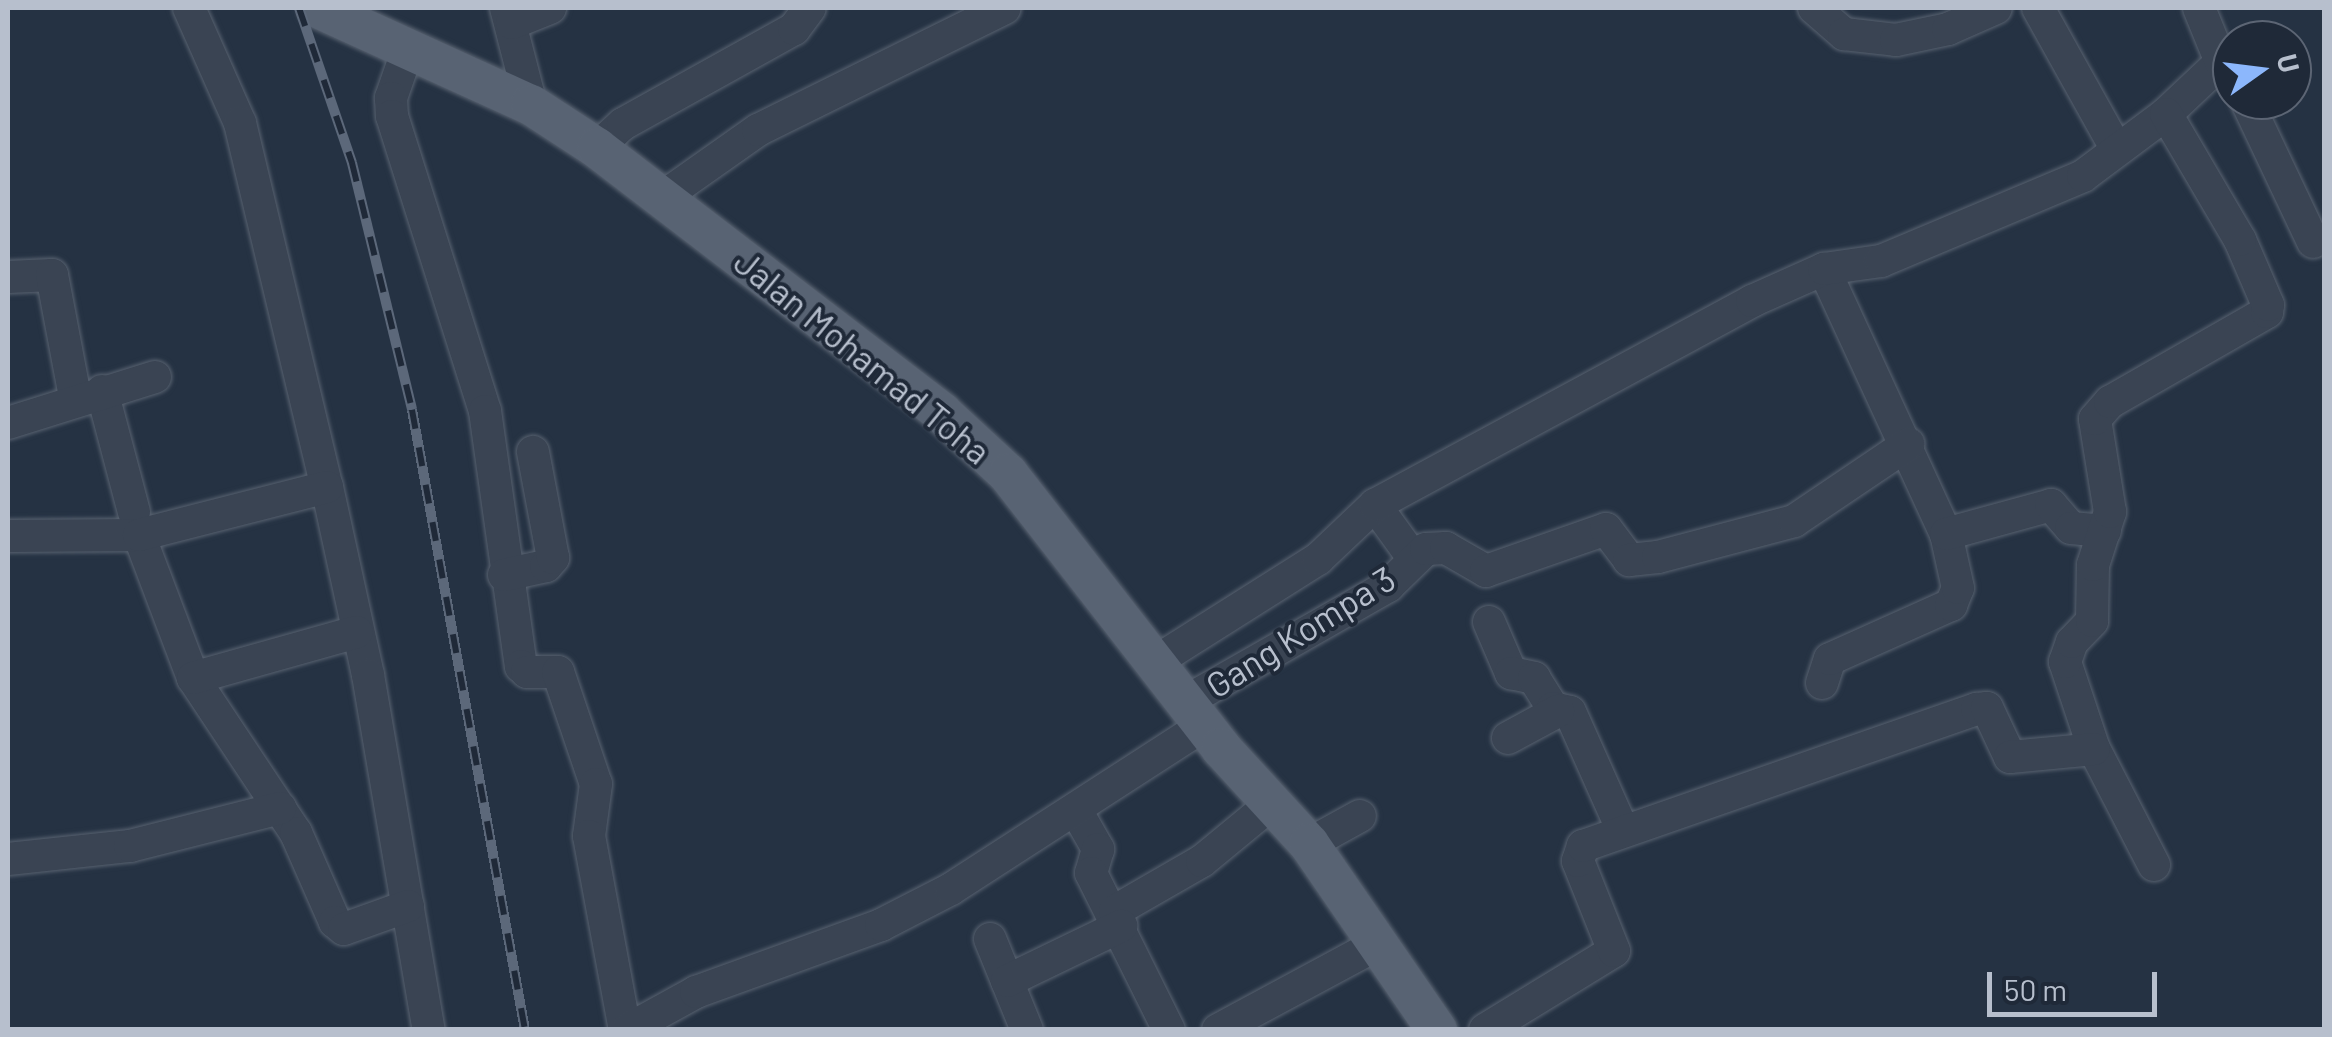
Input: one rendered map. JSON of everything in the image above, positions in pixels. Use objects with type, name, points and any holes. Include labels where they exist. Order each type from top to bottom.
[{"type":"main road","name":"Jalan Mohamad Toha","points":[[321,8],[408,52],[531,106],[597,148],[942,413],[1008,474],[1194,714],[1270,805],[1309,844],[1374,946],[1438,1030]]},
{"type":"street","points":[[190,8],[240,124],[327,487],[430,1030]]},
{"type":"street","points":[[531,106],[509,15],[550,8]]},
{"type":"street","points":[[597,148],[623,124],[794,29],[810,8]]},
{"type":"street","points":[[663,197],[758,130],[1005,8]]},
{"type":"street","points":[[1814,8],[1844,34],[1896,40],[1948,29],[1996,8]]},
{"type":"street","points":[[2038,8],[2116,148]]},
{"type":"street","points":[[2199,8],[2212,38]]},
{"type":"street","points":[[408,52],[391,98],[392,116],[485,411],[504,574],[522,666],[527,672],[558,672],[596,784],[588,836],[626,1030]]},
{"type":"street","points":[[1155,662],[1318,560],[1374,505],[1824,269],[1881,262],[2083,176],[2212,80]]},
{"type":"street","points":[[2154,865],[2094,749],[2065,655],[2092,622],[2093,565],[2105,531],[2110,498],[2098,412],[2268,309],[2240,240],[2166,114]]},
{"type":"street","points":[[2255,120],[2313,242]]},
{"type":"street","points":[[1822,683],[1830,659],[1951,604],[1958,588],[1946,534],[1908,444],[1824,269]]},
{"type":"street","points":[[8,277],[52,276],[89,394],[193,678],[224,716],[280,808],[339,927],[408,906]]},
{"type":"street","points":[[8,423],[89,394],[155,378]]},
{"type":"street","points":[[1374,505],[1414,559],[1426,549],[1446,548],[1486,570],[1606,529],[1636,561],[1721,543],[1794,521],[1908,444]]},
{"type":"street","points":[[504,574],[546,566],[553,558],[534,452]]},
{"type":"street","points":[[8,536],[136,523],[327,487]]},
{"type":"street","points":[[1946,534],[2052,505],[2071,528],[2105,531]]},
{"type":"street","name":"Gang Kompa 3","points":[[626,1030],[696,992],[881,925],[1077,812],[1194,714],[1388,586],[1414,559]]},
{"type":"street","points":[[1489,622],[1511,672],[1534,678],[1558,712]]},
{"type":"street","points":[[193,678],[357,632]]},
{"type":"street","points":[[1485,1030],[1614,951],[1578,854],[1623,831],[1977,709],[1986,708],[2010,758],[2094,749]]},
{"type":"street","points":[[1508,738],[1558,712],[1570,712],[1623,831]]},
{"type":"street","points":[[1008,981],[1118,919],[1202,861],[1270,805]]},
{"type":"street","points":[[8,859],[130,846],[280,808]]},
{"type":"street","points":[[1077,812],[1098,849],[1089,864],[1092,873],[1118,919],[1169,1030]]},
{"type":"street","points":[[1309,844],[1360,816]]},
{"type":"street","points":[[990,939],[1027,1030]]},
{"type":"street","points":[[1218,1030],[1374,946]]},
{"type":"railway","points":[[299,8],[352,163],[412,410],[525,1030]]}]
